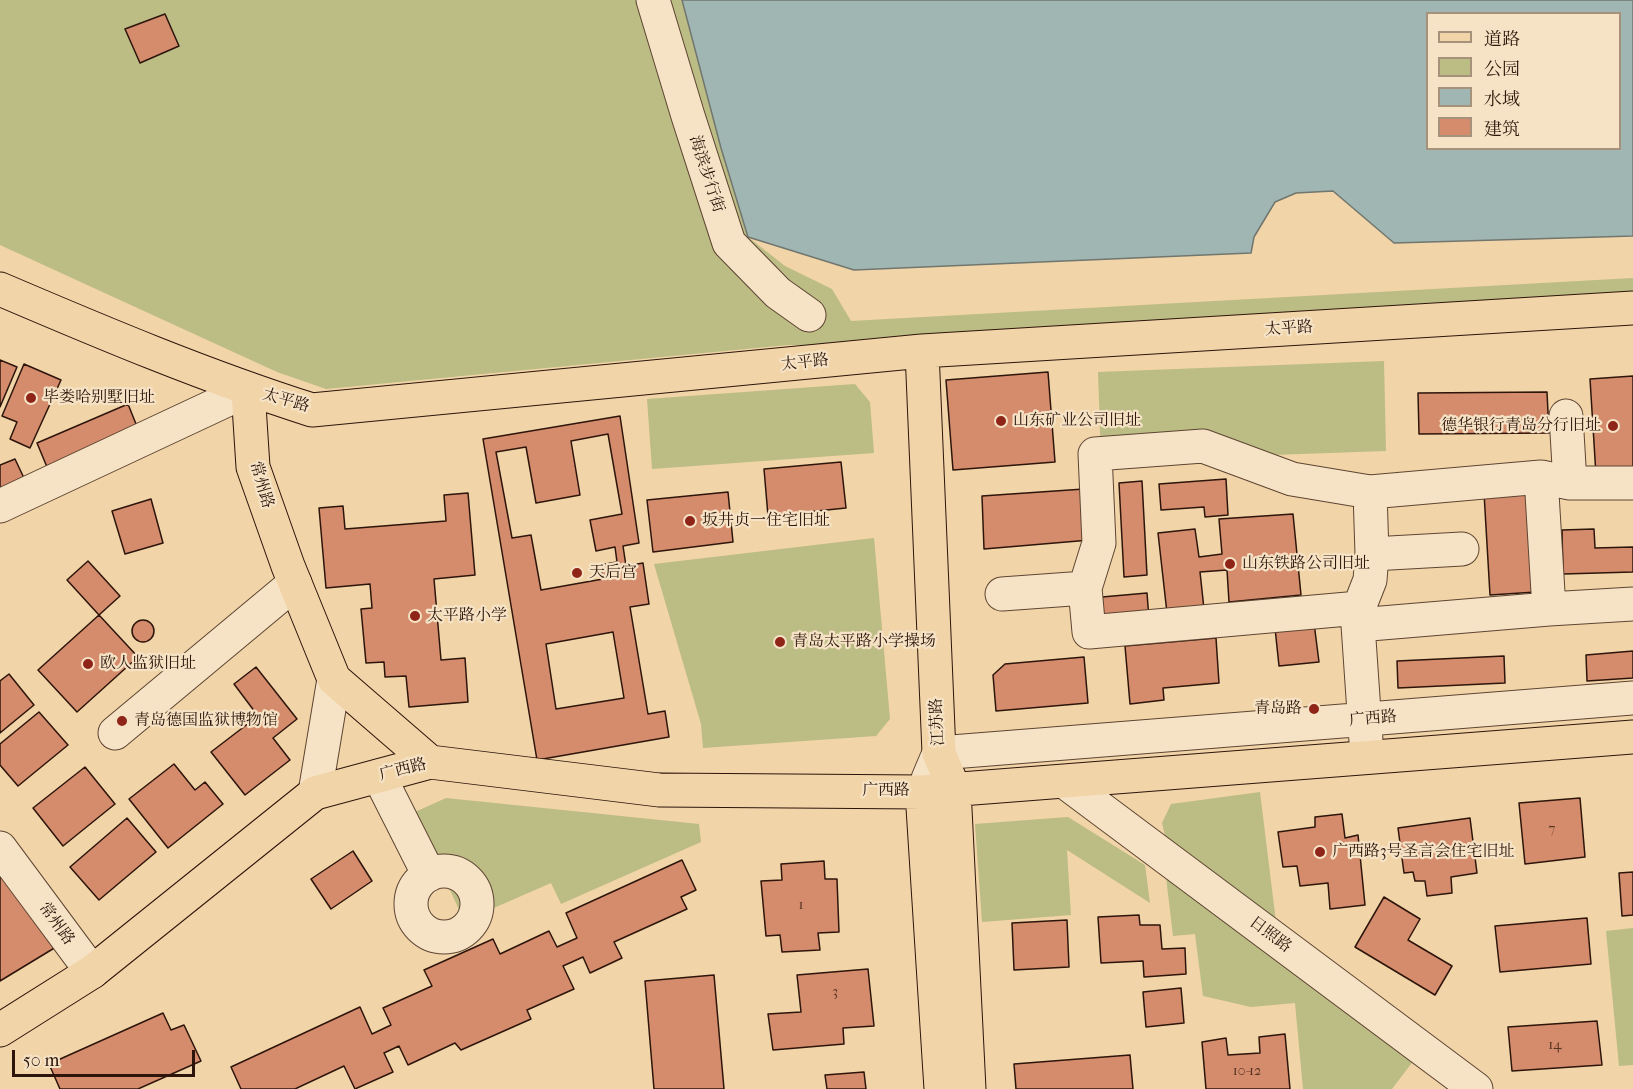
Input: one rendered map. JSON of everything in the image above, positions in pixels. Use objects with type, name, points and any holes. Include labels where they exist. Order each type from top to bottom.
[{"type":"main road","name":"太平路","points":[[0,289],[163,358],[215,375],[248,390],[312,410],[922,351],[1633,308]]},
{"type":"main road","name":"江苏路","points":[[922,351],[939,753],[954,789],[969,1089]]},
{"type":"main road","name":"常州路","points":[[248,390],[253,467],[295,583],[334,679],[430,762]]},
{"type":"main road","name":"广西路","points":[[0,1030],[92,972],[315,793],[430,762],[659,790],[922,792],[1633,737]]},
{"type":"main road","points":[[922,792],[941,1089]]},
{"type":"street","name":"海滨步行街","points":[[653,0],[729,243],[778,293],[809,315]]},
{"type":"street","points":[[0,506],[248,390]]},
{"type":"street","points":[[1550,609],[1555,480],[1566,416]]},
{"type":"street","points":[[1633,483],[1555,480],[1370,492],[1292,479],[1203,446],[1095,454],[1099,543],[1085,588],[1089,632],[1633,604]]},
{"type":"street","points":[[1367,757],[1359,617],[1370,580],[1372,554],[1370,492]]},
{"type":"street","points":[[1372,554],[1462,549]]},
{"type":"street","points":[[115,733],[295,583]]},
{"type":"street","points":[[1002,594],[1085,588]]},
{"type":"street","points":[[315,793],[334,679]]},
{"type":"street","name":"广西路","points":[[922,792],[939,753],[1633,698]]},
{"type":"street","points":[[379,776],[429,875]]},
{"type":"street","name":"日照路","points":[[1065,782],[1476,1089]]},
{"type":"street","name":"常州路","points":[[0,848],[92,972]]},
{"type":"green space","points":[[0,0],[682,0],[721,148],[748,237],[785,266],[832,289],[851,321],[1633,278],[1633,297],[852,345],[788,345],[326,389],[277,372],[0,245]]},
{"type":"green space","points":[[1384,361],[1386,451],[1101,461],[1098,372]]},
{"type":"green space","points":[[855,384],[870,402],[874,453],[652,469],[647,399]]},
{"type":"green space","name":"青岛太平路小学操场","points":[[874,538],[890,719],[876,736],[703,748],[701,724],[654,564]]},
{"type":"green space","points":[[1260,792],[1277,930],[1167,844],[1162,823],[1171,804]]},
{"type":"green space","points":[[446,798],[699,824],[701,842],[561,904],[551,883],[464,921],[415,812]]},
{"type":"green space","points":[[1068,817],[1145,865],[1150,903],[1067,850],[1071,915],[982,922],[975,824]]},
{"type":"green space","points":[[1166,877],[1414,1060],[1392,1089],[1303,1089],[1295,1003],[1251,1007],[1203,996],[1195,934],[1173,936]]},
{"type":"green space","points":[[1633,928],[1633,1065],[1619,1066],[1606,931]]},
{"type":"water","points":[[682,0],[1633,0],[1633,236],[1394,243],[1333,191],[1296,193],[1275,202],[1254,237],[1251,253],[854,270],[748,237],[721,148]]},
{"type":"building","points":[[165,14],[179,46],[140,63],[125,29]]},
{"type":"building","points":[[0,360],[17,367],[0,407]]},
{"type":"building","name":"毕娄哈别墅旧址","points":[[24,364],[61,380],[30,448],[10,439],[17,422],[2,416]]},
{"type":"building","name":"山东矿业公司旧址","points":[[1048,372],[1055,462],[953,470],[946,380]]},
{"type":"building","name":"德华银行青岛分行旧址","points":[[1633,376],[1633,472],[1596,475],[1590,379]]},
{"type":"building","points":[[1547,392],[1549,433],[1419,434],[1418,393]]},
{"type":"building","points":[[128,404],[138,429],[47,467],[37,443]]},
{"type":"building","points":[[620,416],[639,543],[623,546],[626,566],[643,563],[649,604],[630,607],[648,714],[665,711],[669,737],[537,760],[483,439]],"holes":[[[608,434],[622,514],[590,520],[596,551],[615,547],[617,562],[600,565],[603,579],[541,590],[531,535],[512,538],[496,452],[526,447],[536,503],[580,495],[571,441]],[[613,632],[624,698],[556,709],[546,644]]]},
{"type":"building","points":[[15,459],[24,478],[0,490],[0,465]]},
{"type":"building","points":[[841,462],[846,508],[768,516],[764,469]]},
{"type":"building","points":[[1226,479],[1228,515],[1205,517],[1204,507],[1161,510],[1159,484]]},
{"type":"building","points":[[1142,481],[1147,575],[1124,577],[1119,483]]},
{"type":"building","points":[[1084,489],[1090,540],[984,549],[982,496]]},
{"type":"building","points":[[1529,491],[1536,592],[1490,595],[1484,493]]},
{"type":"building","name":"坂井贞一住宅旧址","points":[[728,492],[733,542],[653,552],[647,500]]},
{"type":"building","points":[[468,493],[475,575],[434,579],[441,660],[465,658],[468,702],[409,707],[406,676],[385,677],[384,662],[366,663],[361,609],[372,608],[370,584],[326,588],[319,508],[343,506],[345,529],[446,521],[444,495]]},
{"type":"building","points":[[151,499],[163,543],[125,554],[112,511]]},
{"type":"building","name":"山东铁路公司旧址","points":[[1293,514],[1301,595],[1229,602],[1227,570],[1200,572],[1204,609],[1167,613],[1158,533],[1195,529],[1199,557],[1222,554],[1219,519]]},
{"type":"building","points":[[1594,529],[1595,548],[1633,547],[1633,572],[1563,574],[1562,530]]},
{"type":"building","points":[[88,561],[120,596],[99,615],[67,580]]},
{"type":"building","points":[[1147,593],[1149,619],[1104,623],[1102,597]]},
{"type":"building","name":"欧人监狱旧址","points":[[99,615],[138,657],[77,712],[38,670]]},
{"type":"building","points":[[143,620],[153,627],[154,631],[147,641],[143,642],[133,635],[132,631],[139,621]]},
{"type":"building","points":[[1314,623],[1319,662],[1279,666],[1275,628]]},
{"type":"building","points":[[1216,638],[1219,683],[1163,688],[1164,700],[1130,704],[1125,646]]},
{"type":"building","points":[[1633,651],[1633,678],[1587,681],[1586,655]]},
{"type":"building","points":[[1504,656],[1505,683],[1398,688],[1397,661]]},
{"type":"building","points":[[1084,657],[1088,703],[996,711],[993,675],[1005,664]]},
{"type":"building","points":[[256,667],[297,719],[273,738],[290,760],[245,795],[211,752],[258,716],[234,684]]},
{"type":"building","points":[[9,674],[34,705],[0,733],[0,681]]},
{"type":"building","points":[[39,712],[68,745],[18,786],[0,765],[0,744]]},
{"type":"building","points":[[174,764],[195,790],[205,782],[223,804],[168,848],[129,799]]},
{"type":"building","points":[[85,767],[115,804],[63,846],[33,808]]},
{"type":"building","points":[[1580,798],[1585,857],[1525,864],[1519,803]]},
{"type":"building","name":"广西路3号圣言会住宅旧址","points":[[1342,814],[1345,838],[1358,835],[1365,905],[1330,909],[1328,883],[1300,886],[1297,866],[1283,867],[1278,832],[1315,827],[1315,817]]},
{"type":"building","points":[[127,818],[156,852],[99,900],[70,867]]},
{"type":"building","points":[[1470,818],[1477,873],[1451,877],[1452,893],[1427,896],[1425,881],[1415,881],[1413,872],[1404,873],[1398,828]]},
{"type":"building","points":[[353,851],[372,881],[331,909],[311,879]]},
{"type":"building","points":[[682,860],[696,890],[681,897],[687,909],[614,942],[622,958],[590,973],[583,957],[563,966],[574,989],[527,1010],[531,1019],[461,1050],[455,1043],[408,1065],[399,1046],[384,1053],[393,1072],[355,1089],[344,1066],[295,1089],[241,1089],[231,1067],[360,1007],[372,1034],[391,1025],[383,1008],[432,986],[424,970],[493,939],[500,954],[549,931],[557,947],[577,938],[566,913]]},
{"type":"building","points":[[824,861],[825,879],[837,879],[839,932],[818,933],[820,950],[782,952],[780,935],[766,936],[761,881],[782,880],[781,864]]},
{"type":"building","points":[[1633,872],[1633,915],[1622,916],[1619,873]]},
{"type":"building","points":[[5,874],[56,947],[0,981],[0,877]]},
{"type":"building","points":[[1384,897],[1420,919],[1408,940],[1452,966],[1435,995],[1355,947]]},
{"type":"building","points":[[1139,915],[1140,925],[1160,925],[1162,949],[1185,948],[1186,974],[1144,977],[1143,961],[1101,963],[1098,917]]},
{"type":"building","points":[[1587,918],[1591,964],[1500,972],[1495,926]]},
{"type":"building","points":[[1067,920],[1069,967],[1014,970],[1012,923]]},
{"type":"building","points":[[868,969],[874,1026],[843,1028],[844,1044],[773,1050],[768,1014],[801,1012],[797,975]]},
{"type":"building","points":[[714,975],[724,1089],[654,1089],[645,981]]},
{"type":"building","points":[[1181,988],[1184,1023],[1146,1027],[1143,992]]},
{"type":"building","points":[[163,1013],[171,1030],[184,1025],[201,1061],[138,1089],[60,1089],[49,1064]]},
{"type":"building","points":[[1597,1021],[1602,1065],[1512,1071],[1508,1027]]},
{"type":"building","points":[[1285,1034],[1290,1089],[1206,1089],[1202,1042],[1226,1038],[1228,1055],[1260,1053],[1259,1037]]},
{"type":"building","points":[[1130,1055],[1133,1089],[1016,1089],[1014,1064]]},
{"type":"building","points":[[864,1072],[866,1089],[827,1089],[825,1075]]},
{"type":"place","name":"毕娄哈别墅旧址","points":[[31,398]]},
{"type":"place","name":"山东矿业公司旧址","points":[[1001,421]]},
{"type":"place","name":"德华银行青岛分行旧址","points":[[1613,426]]},
{"type":"place","name":"坂井贞一住宅旧址","points":[[690,521]]},
{"type":"place","name":"山东铁路公司旧址","points":[[1230,564]]},
{"type":"place","name":"天后宫","points":[[577,573]]},
{"type":"place","name":"太平路小学","points":[[415,616]]},
{"type":"place","name":"青岛太平路小学操场","points":[[780,642]]},
{"type":"place","name":"欧人监狱旧址","points":[[88,664]]},
{"type":"place","name":"青岛路","points":[[1314,709]]},
{"type":"place","name":"青岛德国监狱博物馆","points":[[122,721]]},
{"type":"place","name":"广西路3号圣言会住宅旧址","points":[[1320,852]]}]
